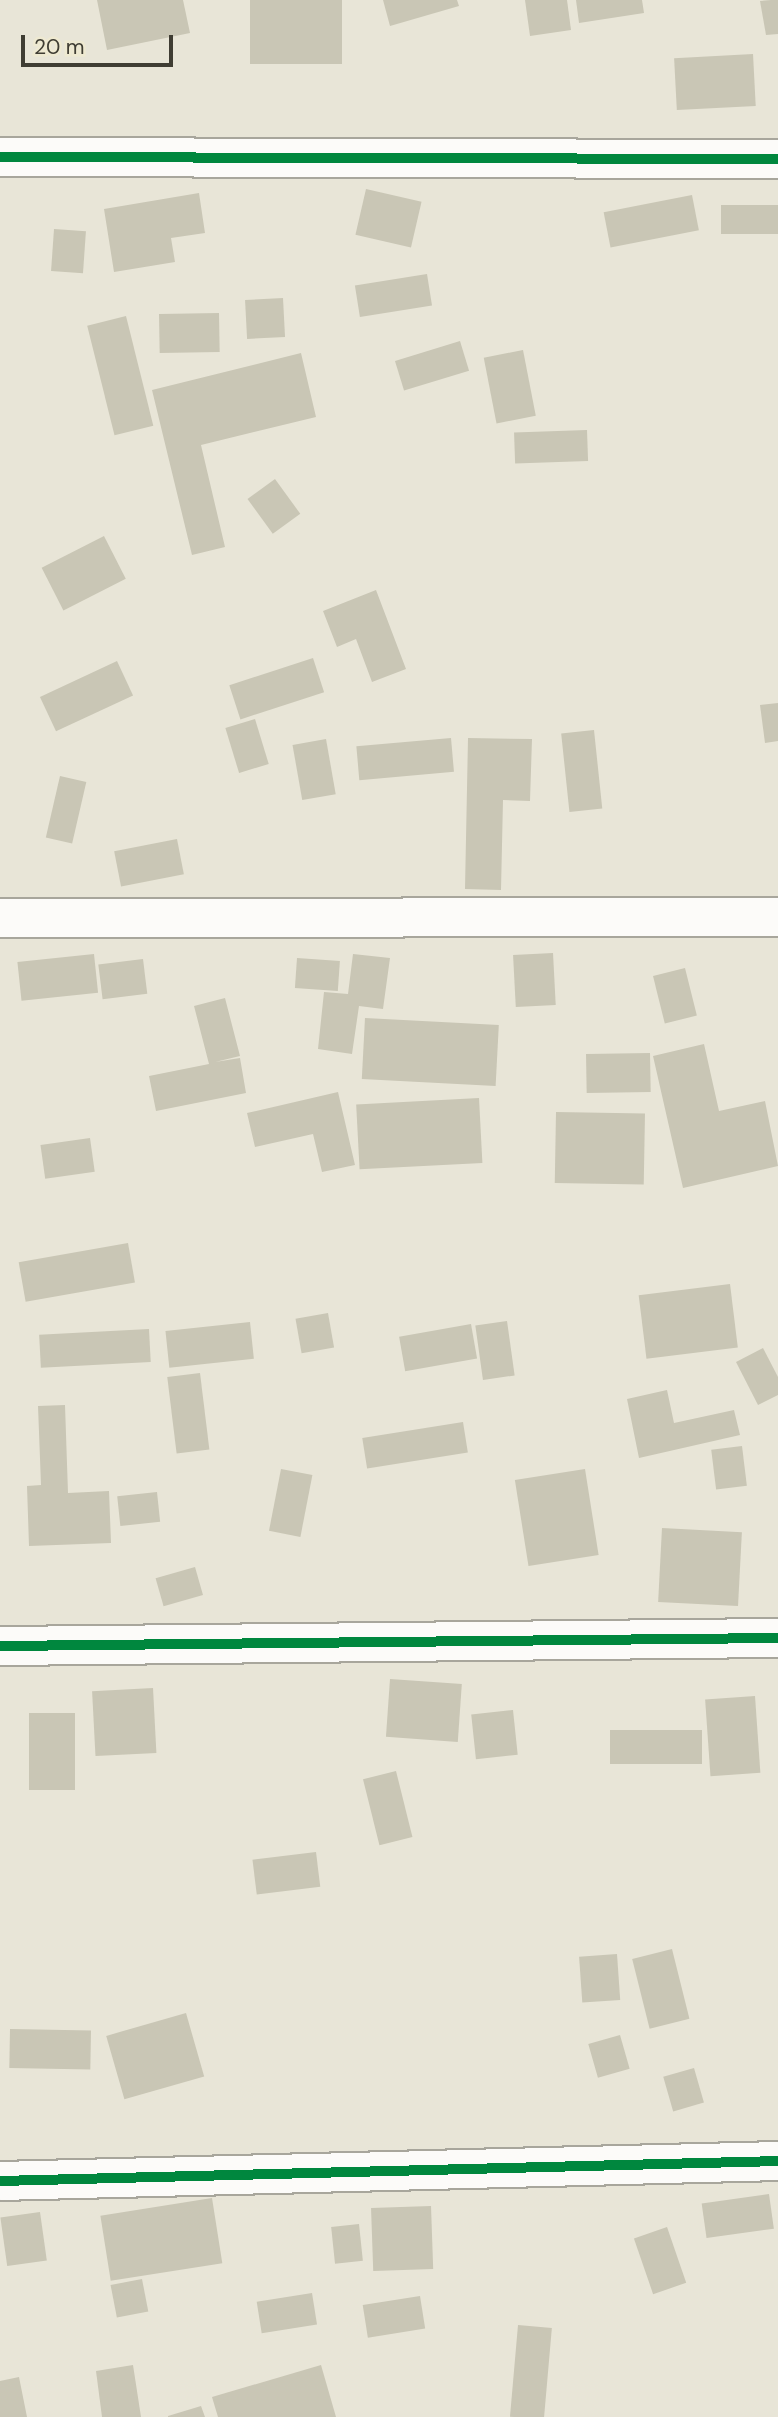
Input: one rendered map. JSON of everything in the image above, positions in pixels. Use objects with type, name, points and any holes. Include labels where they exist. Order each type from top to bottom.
[{"type":"street","points":[[0,158],[778,159]]},
{"type":"street","points":[[0,918],[778,917]]},
{"type":"street","points":[[0,1646],[778,1638]]},
{"type":"street","points":[[0,2181],[778,2161]]},
{"type":"building","points":[[97,0],[183,0],[190,33],[107,50]]},
{"type":"building","points":[[250,0],[342,0],[342,64],[250,64]]},
{"type":"building","points":[[383,0],[457,0],[459,6],[390,26]]},
{"type":"building","points":[[525,0],[567,0],[571,30],[530,36]]},
{"type":"building","points":[[576,0],[642,0],[644,13],[579,23]]},
{"type":"building","points":[[778,0],[778,34],[766,35],[760,1]]},
{"type":"building","points":[[753,54],[756,106],[677,110],[674,58]]},
{"type":"building","points":[[366,189],[422,202],[411,248],[355,235]]},
{"type":"building","points":[[199,193],[205,233],[171,238],[175,262],[114,272],[104,209]]},
{"type":"building","points":[[692,195],[699,230],[611,248],[604,212]]},
{"type":"building","points":[[721,205],[778,205],[778,234],[721,234]]},
{"type":"building","points":[[54,229],[86,231],[83,273],[51,271]]},
{"type":"building","points":[[427,274],[432,306],[360,317],[355,285]]},
{"type":"building","points":[[283,298],[285,337],[247,339],[245,300]]},
{"type":"building","points":[[219,313],[220,352],[160,353],[159,314]]},
{"type":"building","points":[[126,316],[153,426],[115,435],[87,326]]},
{"type":"building","points":[[460,341],[469,371],[404,391],[395,361]]},
{"type":"building","points":[[523,350],[536,416],[497,423],[484,358]]},
{"type":"building","points":[[301,353],[316,417],[201,445],[225,547],[192,555],[152,390]]},
{"type":"building","points":[[587,430],[588,461],[515,464],[514,433]]},
{"type":"building","points":[[275,479],[300,514],[273,534],[247,499]]},
{"type":"building","points":[[104,536],[126,579],[63,611],[42,568]]},
{"type":"building","points":[[376,590],[406,669],[372,682],[356,639],[337,647],[323,611]]},
{"type":"building","points":[[313,658],[324,692],[240,719],[229,685]]},
{"type":"building","points":[[117,661],[133,695],[56,731],[40,697]]},
{"type":"building","points":[[778,703],[778,741],[765,743],[760,705]]},
{"type":"building","points":[[255,719],[269,764],[239,773],[225,728]]},
{"type":"building","points":[[594,730],[602,809],[569,812],[561,733]]},
{"type":"building","points":[[451,738],[454,772],[359,780],[356,746]]},
{"type":"building","points":[[468,738],[532,739],[530,801],[503,800],[501,890],[465,889]]},
{"type":"building","points":[[326,739],[336,794],[302,800],[293,745]]},
{"type":"building","points":[[60,776],[86,782],[72,843],[46,837]]},
{"type":"building","points":[[177,839],[184,874],[121,887],[114,851]]},
{"type":"building","points":[[553,953],[556,1005],[516,1007],[513,955]]},
{"type":"building","points":[[94,954],[98,993],[21,1001],[17,962]]},
{"type":"building","points":[[353,954],[390,958],[383,1009],[359,1006],[352,1054],[318,1049],[324,992],[348,994]]},
{"type":"building","points":[[297,958],[340,961],[338,991],[295,988]]},
{"type":"building","points":[[143,959],[147,994],[103,999],[98,964]]},
{"type":"building","points":[[685,968],[697,1016],[665,1024],[653,976]]},
{"type":"building","points":[[225,998],[240,1056],[215,1062],[240,1058],[246,1093],[156,1111],[149,1076],[209,1064],[194,1006]]},
{"type":"building","points":[[365,1018],[499,1025],[496,1086],[362,1079]]},
{"type":"building","points":[[704,1044],[719,1111],[765,1101],[778,1166],[683,1188],[653,1056]]},
{"type":"building","points":[[650,1053],[651,1092],[587,1093],[586,1054]]},
{"type":"building","points":[[338,1092],[355,1165],[322,1172],[313,1134],[255,1147],[247,1113]]},
{"type":"building","points":[[479,1098],[482,1163],[360,1169],[356,1104]]},
{"type":"building","points":[[556,1112],[645,1114],[644,1185],[555,1183]]},
{"type":"building","points":[[90,1138],[95,1172],[45,1179],[40,1145]]},
{"type":"building","points":[[128,1243],[135,1282],[26,1302],[19,1262]]},
{"type":"building","points":[[730,1284],[738,1348],[646,1359],[639,1295]]},
{"type":"building","points":[[328,1313],[334,1347],[302,1353],[296,1319]]},
{"type":"building","points":[[507,1321],[515,1375],[483,1380],[475,1325]]},
{"type":"building","points":[[250,1322],[254,1359],[169,1368],[165,1331]]},
{"type":"building","points":[[471,1324],[477,1358],[405,1371],[399,1337]]},
{"type":"building","points":[[149,1329],[151,1362],[41,1368],[39,1335]]},
{"type":"building","points":[[763,1348],[778,1377],[778,1395],[758,1405],[736,1362]]},
{"type":"building","points":[[200,1373],[209,1449],[177,1453],[167,1377]]},
{"type":"building","points":[[667,1390],[674,1423],[734,1410],[740,1435],[639,1458],[627,1399]]},
{"type":"building","points":[[65,1405],[68,1493],[109,1491],[111,1543],[29,1546],[27,1486],[41,1485],[38,1406]]},
{"type":"building","points":[[463,1422],[468,1453],[367,1469],[362,1438]]},
{"type":"building","points":[[742,1446],[747,1486],[716,1489],[711,1450]]},
{"type":"building","points":[[281,1469],[312,1475],[300,1537],[269,1531]]},
{"type":"building","points":[[585,1469],[599,1555],[528,1566],[515,1480]]},
{"type":"building","points":[[157,1492],[160,1522],[120,1526],[117,1496]]},
{"type":"building","points":[[662,1528],[742,1532],[738,1606],[658,1602]]},
{"type":"building","points":[[195,1567],[203,1595],[164,1606],[156,1578]]},
{"type":"building","points":[[390,1679],[462,1684],[458,1742],[386,1737]]},
{"type":"building","points":[[153,1688],[156,1753],[95,1756],[92,1691]]},
{"type":"building","points":[[755,1696],[760,1773],[710,1776],[705,1699]]},
{"type":"building","points":[[513,1710],[518,1755],[476,1759],[471,1714]]},
{"type":"building","points":[[29,1713],[75,1713],[75,1790],[29,1790]]},
{"type":"building","points":[[610,1730],[702,1730],[702,1764],[610,1764]]},
{"type":"building","points":[[396,1771],[412,1837],[379,1845],[363,1779]]},
{"type":"building","points":[[316,1852],[320,1887],[257,1895],[252,1860]]},
{"type":"building","points":[[672,1949],[689,2019],[650,2029],[632,1959]]},
{"type":"building","points":[[617,1954],[620,2000],[582,2003],[579,1957]]},
{"type":"building","points":[[186,2013],[204,2076],[124,2099],[106,2036]]},
{"type":"building","points":[[10,2029],[91,2030],[90,2069],[9,2068]]},
{"type":"building","points":[[620,2035],[630,2069],[598,2078],[588,2044]]},
{"type":"building","points":[[694,2068],[704,2103],[673,2111],[663,2077]]},
{"type":"building","points":[[769,2194],[774,2229],[707,2238],[702,2203]]},
{"type":"building","points":[[212,2198],[222,2263],[111,2281],[100,2216]]},
{"type":"building","points":[[431,2206],[433,2269],[373,2271],[371,2208]]},
{"type":"building","points":[[40,2212],[47,2261],[7,2266],[0,2218]]},
{"type":"building","points":[[359,2224],[363,2261],[335,2264],[331,2227]]},
{"type":"building","points":[[667,2227],[686,2283],[653,2294],[634,2238]]},
{"type":"building","points":[[142,2279],[148,2311],[117,2317],[111,2285]]},
{"type":"building","points":[[312,2293],[317,2325],[262,2333],[257,2302]]},
{"type":"building","points":[[420,2296],[425,2329],[368,2338],[363,2305]]},
{"type":"building","points":[[518,2325],[552,2328],[544,2417],[510,2417]]},
{"type":"building","points":[[133,2365],[141,2417],[102,2417],[96,2371]]},
{"type":"building","points":[[321,2365],[336,2417],[218,2417],[212,2397]]},
{"type":"building","points":[[19,2377],[27,2417],[0,2417],[0,2381]]},
{"type":"building","points":[[201,2406],[205,2417],[168,2417],[168,2416]]},
{"type":"cycle path","points":[[0,157],[778,159]]},
{"type":"cycle path","points":[[0,1646],[778,1638]]},
{"type":"cycle path","points":[[0,2181],[778,2161]]}]
